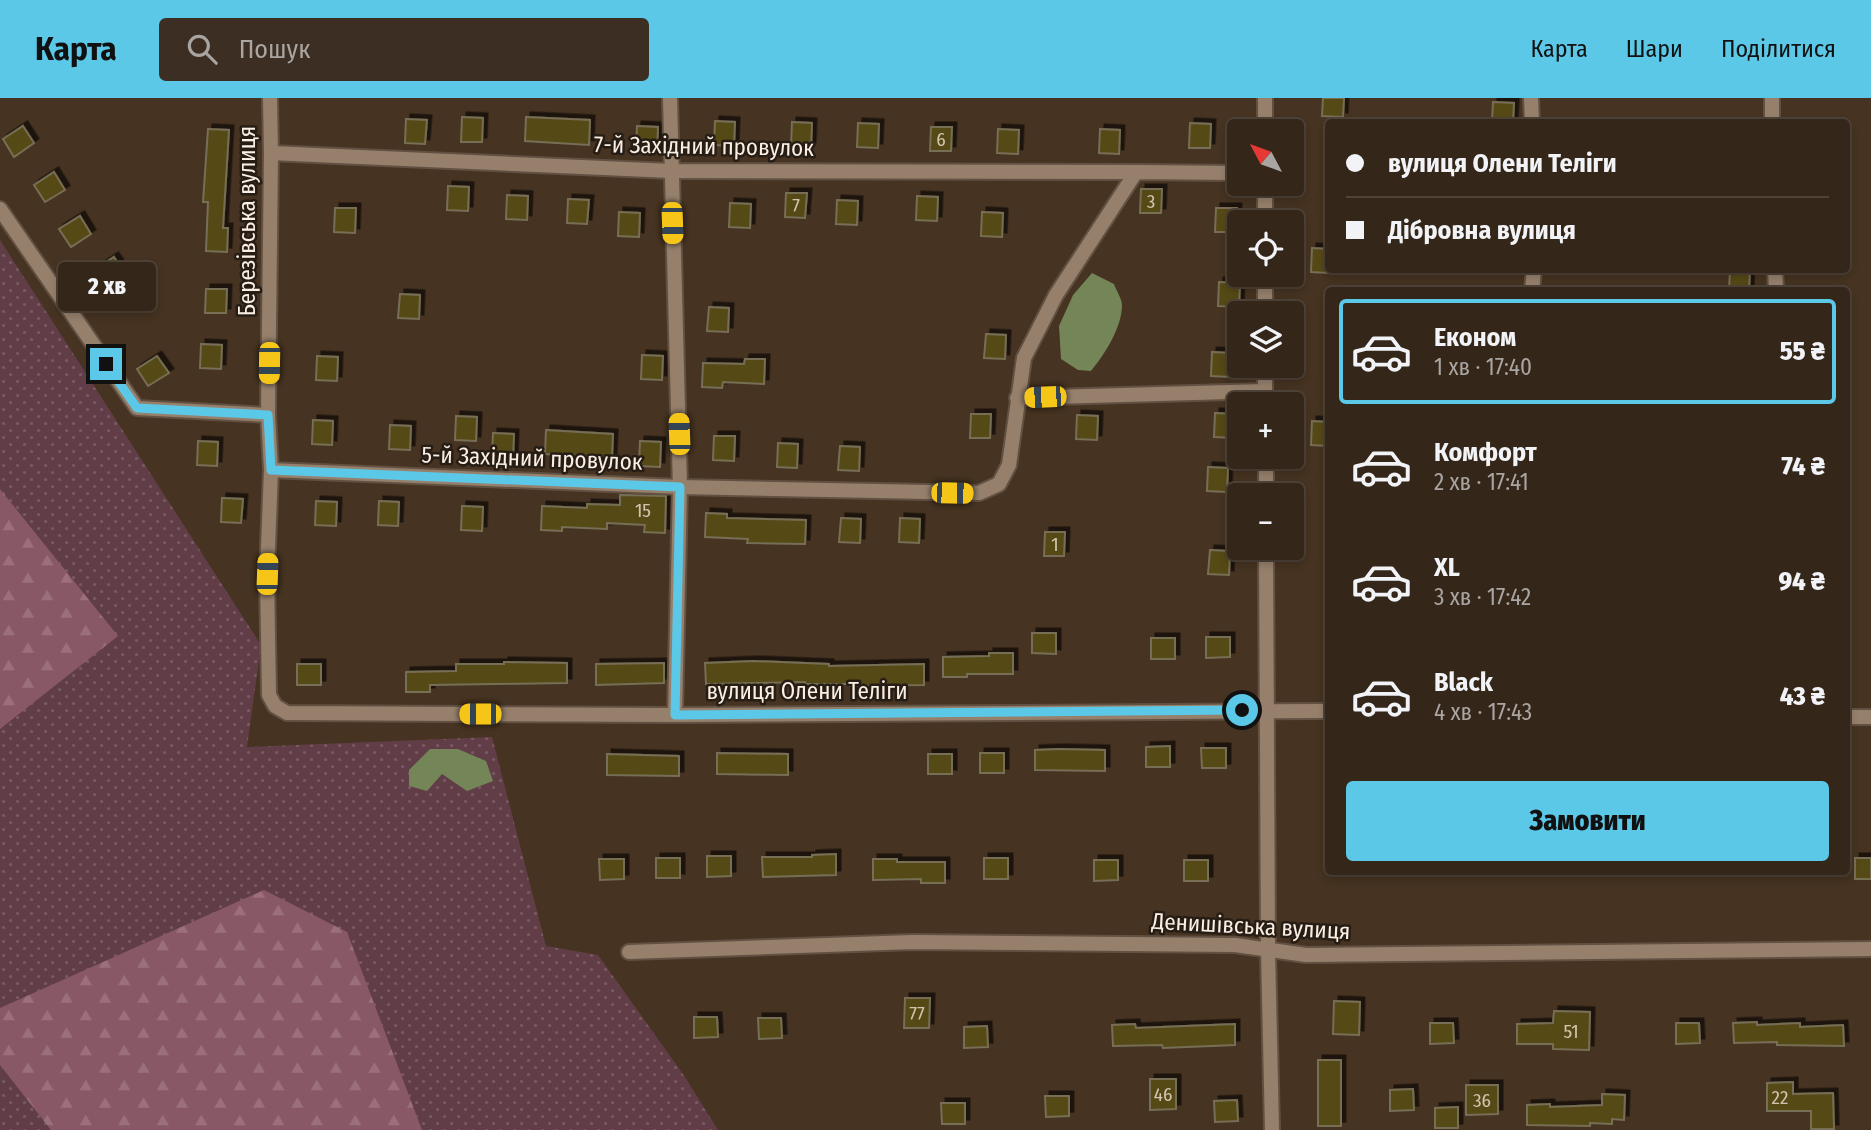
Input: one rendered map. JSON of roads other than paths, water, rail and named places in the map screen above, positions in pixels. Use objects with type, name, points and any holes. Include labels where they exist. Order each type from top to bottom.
[{"type":"street","name":"Березівська вулиця","points":[[270,98],[268,415],[271,470],[267,574],[269,695],[275,706],[287,713]]},
{"type":"street","points":[[670,98],[680,487],[675,715]]},
{"type":"street","points":[[1265,98],[1265,119]]},
{"type":"street","points":[[1531,98],[1532,119]]},
{"type":"street","points":[[1772,98],[1772,119]]},
{"type":"street","name":"7-й Західний провулок","points":[[271,153],[671,171],[1227,173]]},
{"type":"street","points":[[1136,172],[1056,295],[1024,358],[1017,398],[1227,397]]},
{"type":"street","points":[[0,209],[137,408],[268,415]]},
{"type":"street","name":"5-й Західний провулок","points":[[271,470],[680,487],[979,494],[999,484],[1009,465],[1017,398]]},
{"type":"street","points":[[1266,560],[1268,950],[1272,1130]]},
{"type":"street","name":"вулиця Олени Теліги","points":[[287,713],[675,715],[1325,711]]},
{"type":"street","points":[[1850,717],[1871,717]]},
{"type":"street","name":"Денишівська вулиця","points":[[629,952],[913,942],[1235,945],[1306,955],[1871,949]]}]
